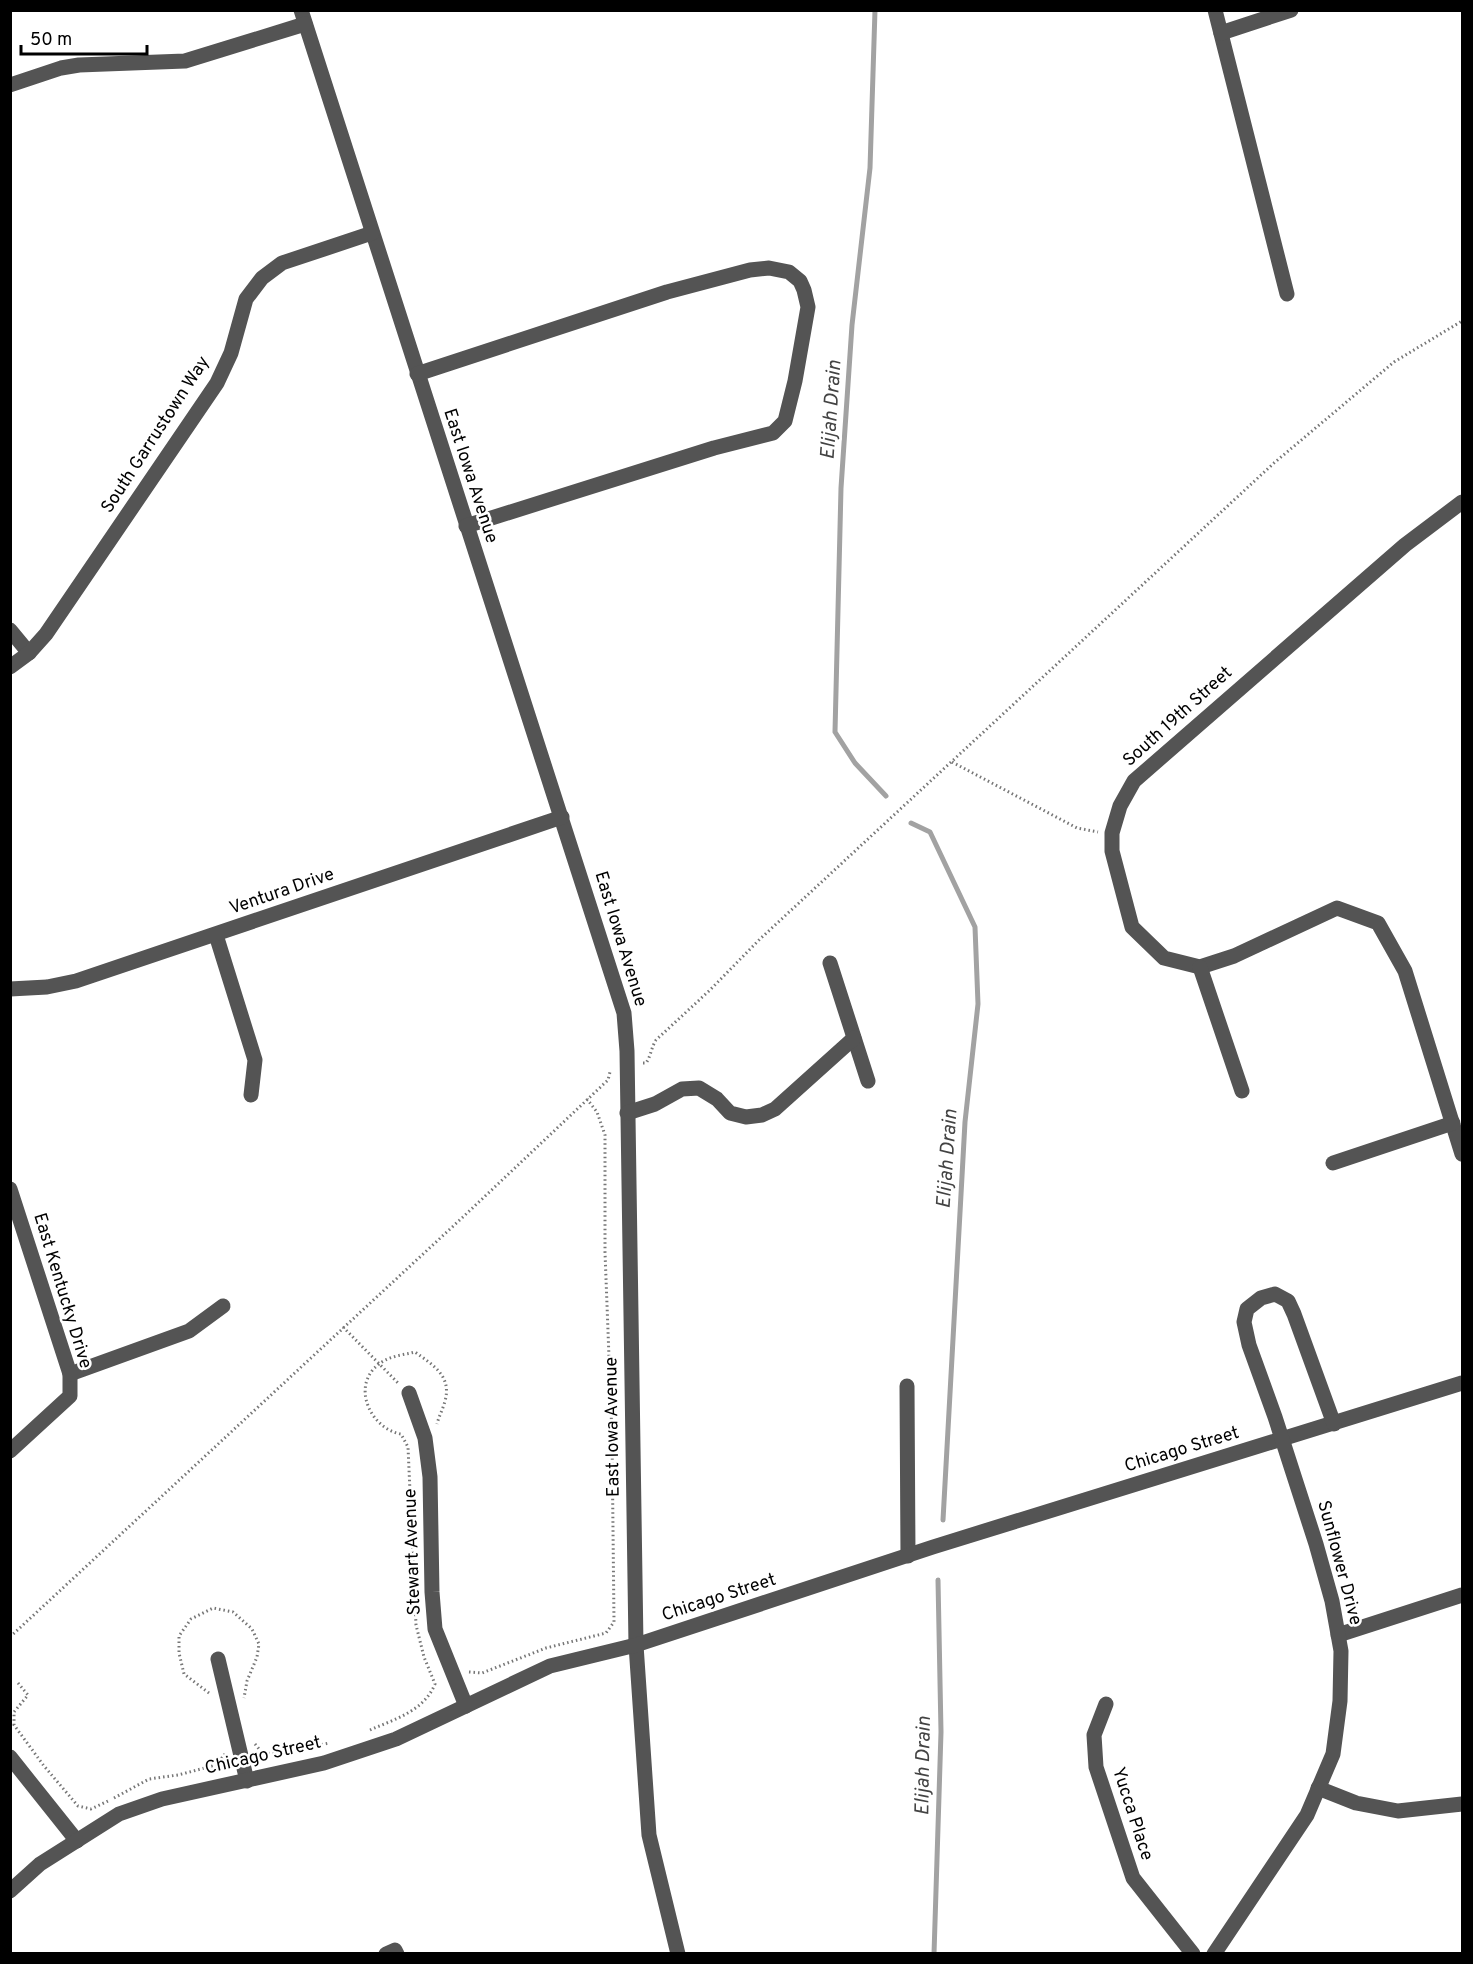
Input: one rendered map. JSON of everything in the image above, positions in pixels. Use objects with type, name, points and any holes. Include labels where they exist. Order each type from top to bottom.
[{"type":"street","points":[[1215,10],[1287,294]]},
{"type":"street","points":[[1221,33],[1291,10]]},
{"type":"street","points":[[10,85],[61,68],[79,65],[185,61],[303,17]]},
{"type":"street","name":"East Iowa Avenue","points":[[303,17],[624,1013],[627,1051],[636,1646],[649,1835],[678,1953]]},
{"type":"street","name":"South Garrustown Way","points":[[10,667],[29,653],[46,634],[217,383],[231,353],[246,299],[262,278],[282,263],[372,233]]},
{"type":"street","points":[[417,374],[667,292],[750,270],[769,268],[789,272],[800,281],[804,290],[808,307],[795,381],[785,421],[773,433],[714,448],[466,526]]},
{"type":"street","name":"South 19th Street","points":[[1200,968],[1164,958],[1132,927],[1112,851],[1112,833],[1120,806],[1134,781],[1405,545],[1462,502]]},
{"type":"street","points":[[10,630],[29,653]]},
{"type":"street","name":"Ventura Drive","points":[[10,989],[47,987],[76,981],[562,817]]},
{"type":"street","points":[[1242,1091],[1200,968],[1234,956],[1337,908],[1378,923],[1405,971],[1462,1154]]},
{"type":"street","points":[[216,935],[255,1060],[251,1095]]},
{"type":"street","points":[[830,963],[868,1081]]},
{"type":"street","points":[[627,1113],[655,1104],[682,1089],[699,1088],[717,1100],[730,1113],[746,1117],[762,1115],[775,1109],[854,1038]]},
{"type":"street","points":[[1332,1163],[1453,1123]]},
{"type":"street","name":"East Kentucky Drive","points":[[10,1189],[70,1374],[70,1396],[10,1451]]},
{"type":"street","name":"Sunflower Drive","points":[[1214,1953],[1307,1815],[1333,1754],[1338,1712],[1341,1651],[1332,1601],[1283,1440],[1249,1345],[1244,1322],[1247,1309],[1261,1298],[1275,1294],[1288,1301],[1334,1424]]},
{"type":"street","points":[[70,1374],[189,1331],[223,1306]]},
{"type":"street","name":"Chicago Street","points":[[10,1892],[40,1864],[119,1814],[151,1803],[324,1763],[396,1739],[550,1666],[636,1646],[1099,1495],[1462,1383]]},
{"type":"street","points":[[907,1386],[908,1556]]},
{"type":"street","name":"Stewart Avenue","points":[[409,1393],[425,1438],[430,1477],[435,1629],[466,1706]]},
{"type":"street","points":[[1338,1635],[1462,1596]]},
{"type":"street","points":[[218,1659],[247,1781]]},
{"type":"street","name":"Yucca Place","points":[[1107,1704],[1094,1735],[1096,1767],[1133,1878],[1192,1953]]},
{"type":"street","points":[[10,1757],[77,1841]]},
{"type":"street","points":[[1318,1788],[1356,1803],[1398,1810],[1462,1804]]},
{"type":"street","points":[[386,1953],[396,1950],[396,1953]]},
{"type":"path","points":[[639,1063],[646,1063],[656,1040],[760,939],[1274,463],[1394,362],[1462,321]]},
{"type":"path","points":[[952,762],[1077,828],[1112,833]]},
{"type":"path","points":[[10,1637],[464,1217],[608,1080],[611,1064]]},
{"type":"path","points":[[463,1666],[468,1672],[482,1673],[546,1648],[606,1633],[614,1622],[612,1436],[605,1252],[605,1135],[597,1112],[587,1099]]},
{"type":"path","points":[[343,1327],[409,1393]]},
{"type":"path","points":[[368,1730],[411,1712],[431,1695],[435,1684],[424,1657],[416,1625],[408,1447],[401,1434],[390,1432],[367,1407],[365,1394],[369,1378],[379,1364],[394,1357],[415,1352],[438,1368],[447,1385],[445,1402],[437,1423],[437,1435]]},
{"type":"path","points":[[212,1701],[208,1692],[184,1674],[179,1653],[179,1635],[191,1619],[213,1608],[233,1612],[252,1629],[259,1644],[257,1657],[247,1681],[245,1706]]},
{"type":"path","points":[[18,1683],[28,1695],[14,1712],[14,1725],[44,1766],[78,1806],[91,1809],[149,1779],[178,1775],[216,1765],[225,1754]]},
{"type":"path","points":[[253,1740],[263,1754],[335,1742]]},
{"type":"waterway","name":"Elijah Drain","points":[[875,10],[870,168],[852,325],[841,488],[835,732],[855,763],[886,796]]},
{"type":"waterway","name":"Elijah Drain","points":[[911,823],[930,832],[975,927],[978,1004],[965,1122],[943,1520]]},
{"type":"waterway","name":"Elijah Drain","points":[[934,1954],[941,1732],[938,1580]]}]
